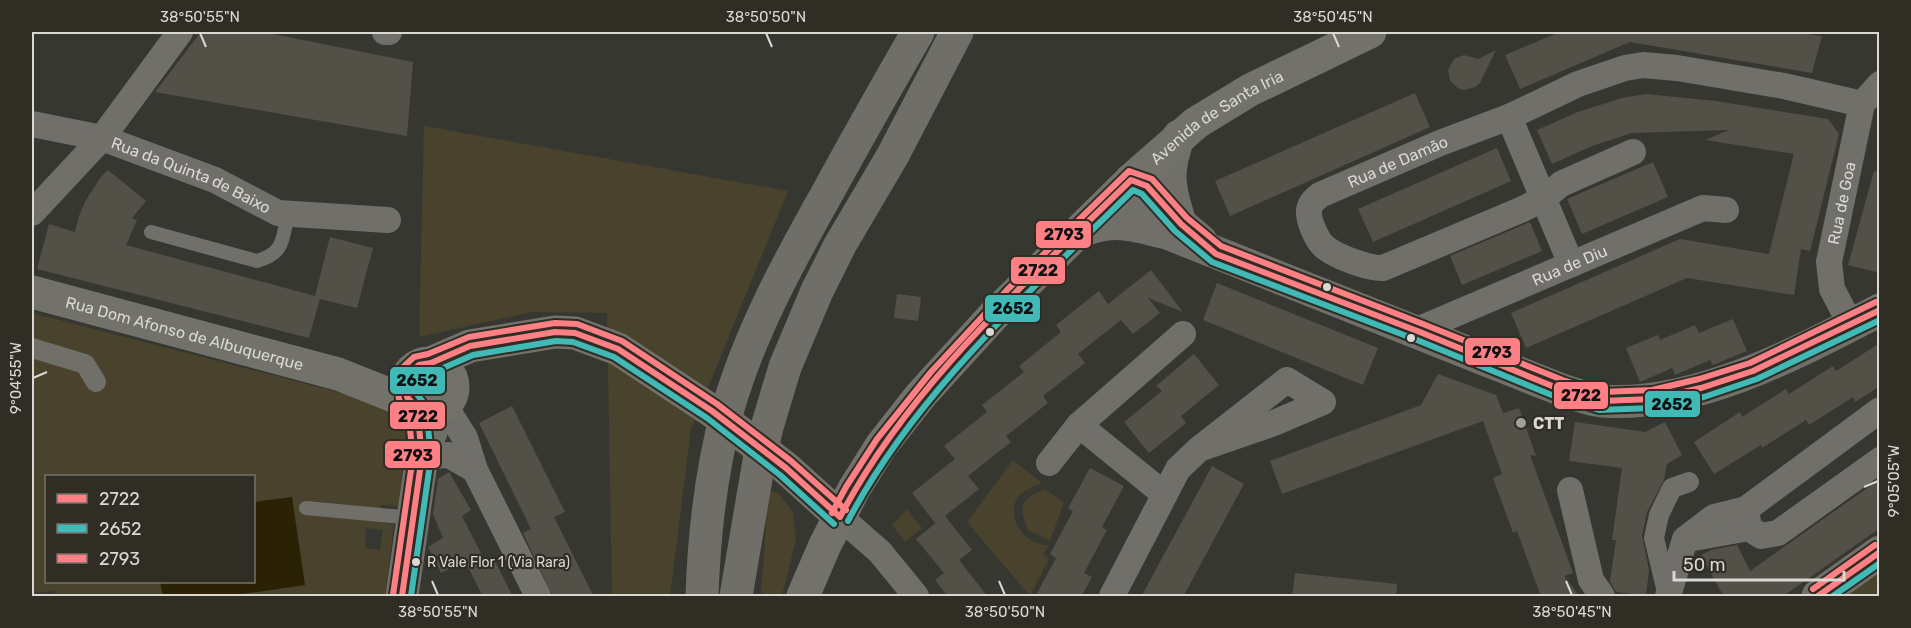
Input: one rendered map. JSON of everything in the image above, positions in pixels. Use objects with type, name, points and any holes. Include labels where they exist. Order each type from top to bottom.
[{"type":"highway","points":[[702,597],[705,546],[714,474],[727,411],[739,374],[766,309],[798,245],[918,32]]},
{"type":"highway","points":[[736,597],[759,461],[785,368],[817,291],[840,244],[893,155],[957,32]]},
{"type":"main road","name":"Avenida de Santa Iria","points":[[802,597],[825,545],[854,489],[876,454],[921,395],[994,315],[1179,136],[1232,100],[1370,32]]},
{"type":"main road","name":"Rua Dom Afonso de Albuquerque","points":[[32,292],[338,374],[433,403]]},
{"type":"main road","name":"Rua Dom Afonso de Albuquerque","points":[[338,374],[423,366],[470,346],[555,332],[575,333],[618,349],[712,411],[786,468],[840,518]]},
{"type":"main road","points":[[433,403],[509,339]]},
{"type":"main road","points":[[439,365],[450,375],[433,403],[407,397],[406,381],[423,366],[439,365]]},
{"type":"street","points":[[32,213],[102,138],[180,32]]},
{"type":"street","name":"Rua de Damão","points":[[1634,152],[1561,184],[1544,198],[1523,208],[1383,267],[1370,268],[1328,250],[1319,242],[1309,212],[1311,203],[1320,195],[1440,143],[1509,117],[1578,84],[1625,68],[1643,65],[1677,68],[1784,86],[1862,104]]},
{"type":"street","points":[[1862,104],[1880,84]]},
{"type":"street","name":"Rua de Goa","points":[[1851,325],[1832,289],[1829,262],[1862,104]]},
{"type":"street","points":[[1509,117],[1571,264]]},
{"type":"street","name":"Rua da Quinta de Baixo","points":[[32,124],[102,138],[215,180],[278,213],[388,220]]},
{"type":"street","points":[[1174,228],[1170,182],[1171,158],[1179,136]]},
{"type":"street","points":[[1131,180],[1133,194],[1139,207],[1215,254],[1415,330],[1562,390],[1601,401],[1653,399],[1701,388],[1753,371],[1880,310]]},
{"type":"street","name":"Rua de Diu","points":[[1415,330],[1703,208],[1726,210]]},
{"type":"street","points":[[1079,232],[1097,224],[1122,222],[1174,228]]},
{"type":"street","points":[[1048,463],[1079,425],[1183,334]]},
{"type":"street","points":[[32,348],[85,364],[96,382]]},
{"type":"street","points":[[402,597],[422,456],[433,403]]},
{"type":"street","points":[[433,403],[465,438],[475,470],[538,597]]},
{"type":"street","points":[[1668,596],[1685,539],[1748,519],[1880,410]]},
{"type":"street","points":[[1079,425],[1164,494]]},
{"type":"street","points":[[1112,597],[1178,469],[1198,449]]},
{"type":"street","points":[[422,456],[449,455],[475,470]]},
{"type":"street","points":[[1748,519],[1761,536],[1778,533],[1880,460]]},
{"type":"street","points":[[1668,596],[1654,538],[1659,515],[1672,488],[1689,482]]},
{"type":"street","points":[[1570,490],[1591,580],[1602,597]]},
{"type":"street","points":[[840,518],[880,552],[916,597]]},
{"type":"street","points":[[1818,597],[1880,552]]},
{"type":"lane","points":[[151,232],[257,261],[268,258],[280,249],[288,214]]},
{"type":"lane","points":[[306,508],[413,518]]},
{"type":"shaded area","points":[[424,126],[788,191],[691,429],[670,596],[612,596],[607,313],[532,312],[419,337]]},
{"type":"shaded area","points":[[32,313],[330,390],[390,408],[401,418],[406,430],[399,506],[381,505],[380,522],[394,524],[385,596],[56,596],[54,591],[35,593],[35,596],[32,596]],"holes":[[[366,528],[383,530],[380,550],[365,548]]]},
{"type":"shaded area","points":[[1013,460],[1042,483],[1019,496],[1014,511],[1018,526],[1027,538],[1049,545],[1043,554],[1049,559],[1030,596],[967,522]]},
{"type":"shaded area","points":[[1045,489],[1064,502],[1050,541],[1028,530],[1022,509],[1026,500]]},
{"type":"shaded area","points":[[770,491],[778,493],[793,512],[796,539],[782,596],[761,596]]},
{"type":"shaded area","points":[[292,497],[305,585],[229,596],[163,596],[160,583],[255,583],[255,502]]},
{"type":"shaded area","points":[[907,509],[922,528],[905,542],[892,525]]},
{"type":"shaded area","points":[[1879,552],[1879,596],[1818,596]]},
{"type":"building","points":[[201,32],[263,32],[413,62],[407,136],[155,92]]},
{"type":"building","points":[[1560,32],[1794,32],[1822,36],[1812,73],[1630,42],[1520,89],[1505,55]]},
{"type":"building","points":[[1496,50],[1480,83],[1475,87],[1459,89],[1450,81],[1448,70],[1454,59],[1464,55],[1478,59]]},
{"type":"building","points":[[1415,93],[1430,127],[1230,216],[1215,181]]},
{"type":"building","points":[[1646,94],[1716,101],[1828,119],[1839,134],[1810,251],[1801,249],[1794,295],[1687,278],[1526,348],[1511,313],[1680,239],[1769,254],[1794,154],[1705,140],[1729,130],[1632,133],[1592,146],[1552,164],[1537,130],[1578,112],[1622,98]]},
{"type":"building","points":[[1497,148],[1511,181],[1373,242],[1358,209]]},
{"type":"building","points":[[1653,162],[1668,197],[1582,234],[1567,199]]},
{"type":"building","points":[[108,170],[146,201],[132,218],[137,220],[126,245],[315,296],[330,237],[373,248],[357,308],[320,299],[309,338],[37,269],[49,224],[75,232],[85,202],[100,178]]},
{"type":"building","points":[[1874,171],[1880,172],[1880,273],[1848,265]]},
{"type":"building","points":[[1530,222],[1542,251],[1462,285],[1450,256]]},
{"type":"building","points":[[1151,270],[1183,312],[1148,298],[1160,313],[1133,334],[1121,320],[1078,354],[1085,363],[1043,396],[1048,403],[1006,436],[1011,442],[968,476],[979,489],[945,516],[972,550],[959,560],[988,597],[948,597],[935,580],[944,573],[916,539],[937,522],[935,523],[912,493],[955,459],[944,446],[987,412],[982,405],[1024,372],[1019,366],[1061,332],[1056,325],[1099,291],[1108,304]]},
{"type":"building","points":[[1217,283],[1378,348],[1363,385],[1203,320]]},
{"type":"building","points":[[897,294],[921,297],[918,321],[894,318]]},
{"type":"building","points":[[1733,319],[1747,351],[1713,365],[1710,360],[1675,375],[1672,368],[1640,382],[1626,348],[1658,335],[1660,340],[1695,325],[1699,333]]},
{"type":"building","points":[[1880,343],[1880,386],[1855,402],[1853,397],[1809,425],[1806,420],[1762,448],[1761,445],[1714,474],[1694,442],[1740,412],[1742,417],[1786,389],[1789,394],[1833,366],[1836,371]]},
{"type":"building","points":[[1194,354],[1219,385],[1181,416],[1186,423],[1149,453],[1124,422],[1162,391],[1156,386]]},
{"type":"building","points":[[1438,374],[1496,395],[1503,413],[1519,408],[1536,456],[1530,455],[1573,573],[1564,576],[1580,597],[1541,597],[1517,531],[1513,533],[1493,478],[1502,474],[1483,421],[1282,494],[1270,461],[1421,405]]},
{"type":"building","points":[[512,406],[565,512],[554,517],[594,597],[553,597],[523,533],[531,529],[479,423]]},
{"type":"building","points":[[1575,422],[1645,432],[1665,422],[1682,455],[1667,464],[1664,480],[1647,512],[1642,536],[1649,570],[1646,596],[1616,592],[1610,581],[1616,540],[1612,540],[1622,468],[1569,461]]},
{"type":"building","points":[[1212,466],[1244,484],[1183,597],[1141,597]]},
{"type":"building","points":[[1090,468],[1124,486],[1102,527],[1107,530],[1084,573],[1092,577],[1081,597],[1035,597],[1056,558],[1050,554],[1073,511],[1068,508]]},
{"type":"building","points":[[449,472],[471,510],[462,516],[485,561],[493,557],[513,597],[483,597],[465,561],[441,573],[428,547],[443,538],[433,514],[438,479]]},
{"type":"building","points":[[1880,479],[1880,528],[1782,597],[1724,597],[1701,555],[1711,550],[1737,545],[1750,571]]},
{"type":"building","points":[[1295,573],[1397,584],[1396,597],[1292,597]]},
{"type":"transit line","name":"2793","points":[[832,513],[877,439],[931,372],[1008,289],[1129,171],[1152,179],[1187,218],[1221,246],[1565,381],[1602,392],[1652,390],[1699,379],[1750,363],[1876,302]]},
{"type":"transit line","name":"2722","points":[[840,517],[868,469],[900,423],[935,380],[1011,297],[1131,180],[1147,186],[1181,224],[1216,254],[1420,332],[1562,390],[1601,401],[1653,399],[1701,388],[1753,371],[1880,310]]},
{"type":"transit line","name":"2652","points":[[848,521],[876,474],[907,429],[941,386],[1015,306],[1133,190],[1142,194],[1175,231],[1212,262],[1417,340],[1559,398],[1599,410],[1654,408],[1704,397],[1757,379],[1880,320]]},
{"type":"transit line","name":"2793","points":[[393,595],[413,456],[408,412],[399,400],[397,378],[402,368],[414,357],[428,354],[469,337],[555,323],[577,324],[622,341],[717,404],[791,461],[846,510]]},
{"type":"transit line","name":"2722","points":[[402,596],[422,456],[417,408],[407,397],[406,381],[409,374],[419,365],[431,363],[470,346],[555,332],[575,333],[618,349],[712,411],[786,468],[840,517]]},
{"type":"transit line","name":"2652","points":[[411,596],[431,457],[426,406],[416,393],[415,383],[423,373],[434,372],[473,355],[556,341],[573,342],[614,357],[707,418],[780,475],[834,524]]},
{"type":"transit line","name":"2793","points":[[1813,589],[1875,545]]},
{"type":"transit line","name":"2722","points":[[1818,596],[1880,552]]},
{"type":"transit line","name":"2652","points":[[1833,596],[1880,563]]},
{"type":"place","name":"CTT","points":[[1521,423]]},
{"type":"place","name":"R Vale Flor 1 (Via Rara)","points":[[416,562]]}]
